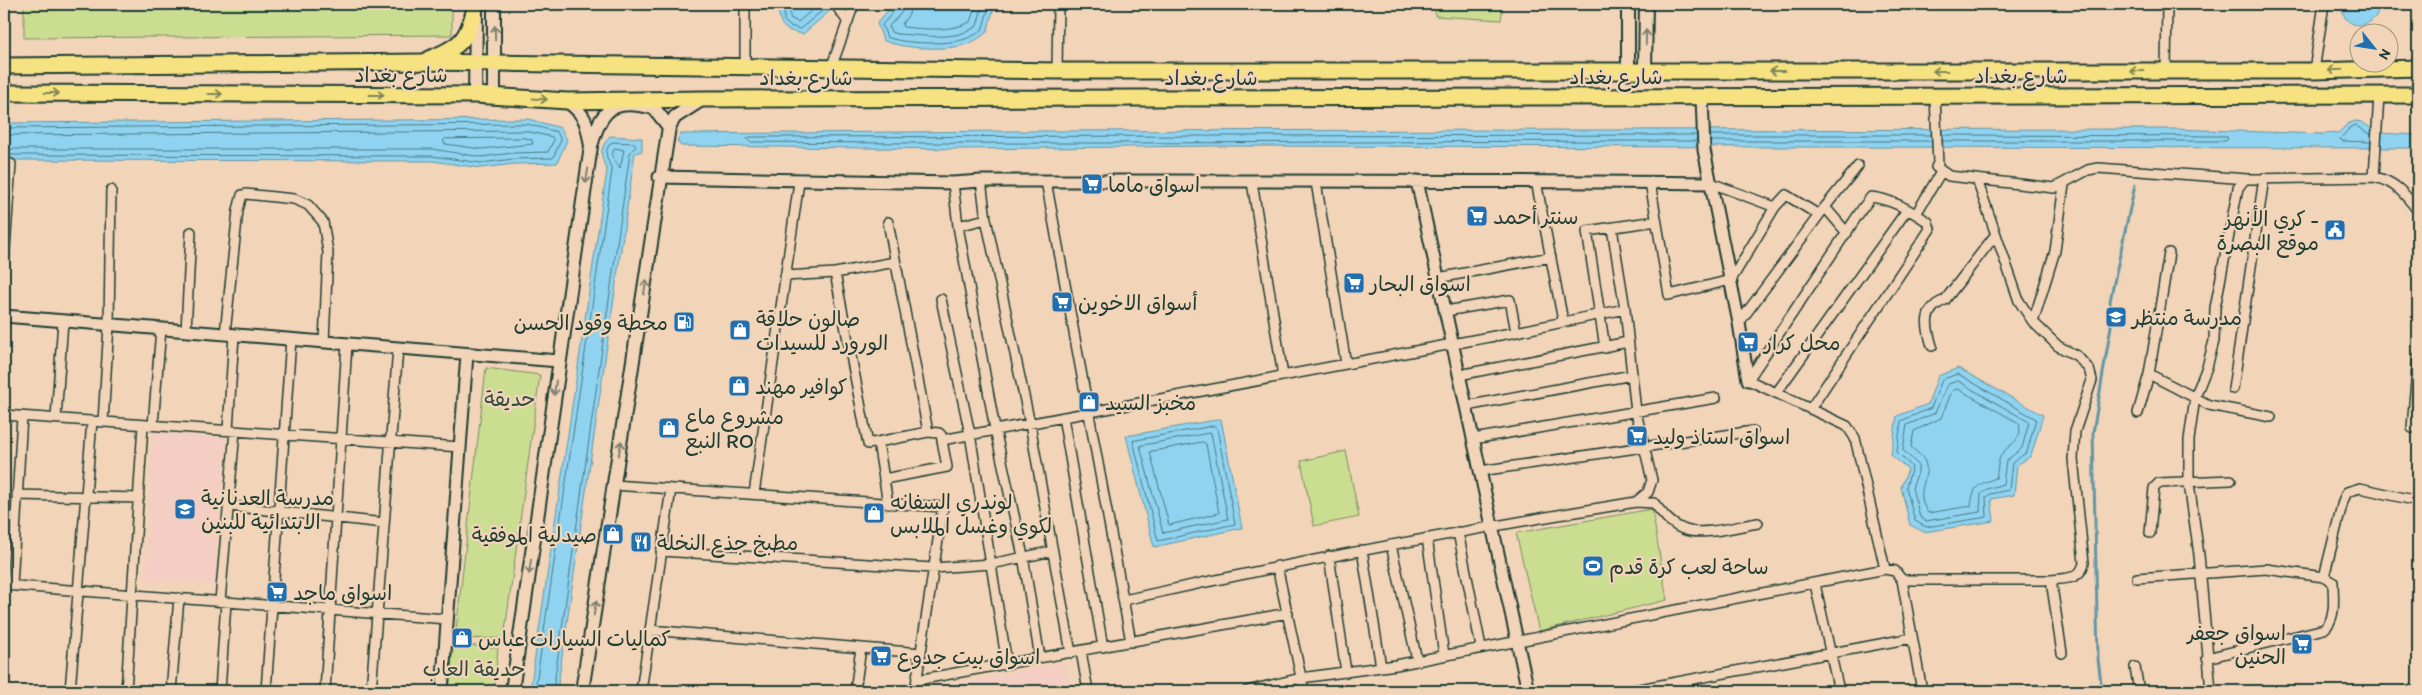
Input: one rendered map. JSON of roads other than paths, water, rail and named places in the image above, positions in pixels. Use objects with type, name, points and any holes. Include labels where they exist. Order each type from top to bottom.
[{"type":"highway","points":[[422,62],[455,48],[464,40],[470,28],[476,4]]},
{"type":"highway","name":"شارع بغداد","points":[[4,66],[422,62],[1057,71],[2314,71],[2418,68]]},
{"type":"highway","name":"شارع بغداد","points":[[4,93],[475,95],[567,101],[703,99],[1702,97],[1935,104],[2418,95]]},
{"type":"main road","points":[[475,95],[476,4]]},
{"type":"main road","points":[[494,4],[494,96]]},
{"type":"main road","points":[[1628,4],[1628,71]]},
{"type":"main road","points":[[1645,71],[1646,4]]},
{"type":"main road","points":[[582,691],[636,352],[660,177],[669,127],[675,117],[703,99]]},
{"type":"main road","points":[[567,101],[580,111],[586,120],[591,146]]},
{"type":"main road","points":[[512,691],[591,146],[598,122],[606,110],[612,107],[626,104],[654,108],[669,127]]},
{"type":"street","points":[[745,4],[745,67]]},
{"type":"street","points":[[835,4],[848,22]]},
{"type":"street","points":[[831,68],[854,4]]},
{"type":"street","points":[[1057,71],[1058,4]]},
{"type":"street","points":[[2166,71],[2167,4]]},
{"type":"street","points":[[2314,71],[2324,4]]},
{"type":"street","points":[[2374,177],[2379,96]]},
{"type":"street","points":[[1702,97],[1704,150],[1731,280],[1748,380]]},
{"type":"street","points":[[1916,214],[1940,168],[1935,104]]},
{"type":"street","points":[[4,263],[11,164]]},
{"type":"street","points":[[1739,323],[1822,211],[1858,166]]},
{"type":"street","points":[[1940,168],[1949,176],[2054,188],[2064,185],[2088,170],[2098,168],[2248,179],[2374,177],[2383,179],[2399,189],[2418,211]]},
{"type":"street","points":[[660,177],[799,182],[953,183],[981,181],[1536,181],[1711,183],[1775,208]]},
{"type":"street","points":[[2233,389],[2264,178]]},
{"type":"street","points":[[2211,691],[2201,575],[2189,482],[2189,440],[2196,397],[2208,367],[2214,341],[2216,308],[2238,188],[2244,180],[2248,179]]},
{"type":"street","points":[[1902,580],[2051,580],[2075,578],[2082,572],[2084,563],[2073,459],[2075,431],[2092,380],[2089,369],[2078,356],[2058,346],[2033,322],[2019,301],[1977,180]]},
{"type":"street","points":[[981,181],[986,219],[1030,424],[1071,652]]},
{"type":"street","points":[[1046,181],[1131,642]]},
{"type":"street","points":[[1417,181],[1528,691]]},
{"type":"street","points":[[1536,181],[1563,321]]},
{"type":"street","points":[[754,494],[799,182]]},
{"type":"street","points":[[1252,182],[1284,376]]},
{"type":"street","points":[[1316,182],[1346,364]]},
{"type":"street","points":[[1650,182],[1669,295],[1731,280],[1775,208],[1786,195],[1822,211],[1847,233]]},
{"type":"street","points":[[953,183],[958,226],[995,429],[1023,556],[1040,658]]},
{"type":"street","points":[[2033,322],[2055,251],[2064,185]]},
{"type":"street","points":[[103,422],[109,325],[111,190]]},
{"type":"street","points":[[220,691],[223,602],[230,506],[230,335],[238,210],[242,195],[294,199],[308,205],[323,222],[328,252],[324,342]]},
{"type":"street","points":[[1748,380],[1871,197],[1882,198],[1916,214],[1928,222],[1930,229],[1811,408]]},
{"type":"street","points":[[1777,392],[1906,210]]},
{"type":"street","points":[[958,226],[986,219]]},
{"type":"street","points":[[1605,348],[1587,231],[1656,221]]},
{"type":"street","points":[[888,222],[928,432]]},
{"type":"street","points":[[1612,228],[1625,309],[1636,412],[1652,480],[1648,492],[1636,502]]},
{"type":"street","points":[[186,331],[191,232]]},
{"type":"street","points":[[1932,346],[1925,324],[1927,315],[1937,303],[1945,300],[1996,234]]},
{"type":"street","points":[[2138,413],[2149,374],[2169,253]]},
{"type":"street","points":[[1438,278],[1551,257]]},
{"type":"street","points":[[786,276],[835,273],[895,262]]},
{"type":"street","points":[[835,273],[868,444],[928,432],[939,432],[942,440],[947,467],[884,479]]},
{"type":"street","points":[[941,299],[970,434],[1007,664]]},
{"type":"street","points":[[1446,311],[1510,300],[1516,332]]},
{"type":"street","points":[[942,440],[1516,332],[1625,309]]},
{"type":"street","points":[[4,316],[559,361]]},
{"type":"street","points":[[56,418],[63,321]]},
{"type":"street","points":[[126,691],[139,498],[161,329]]},
{"type":"street","points":[[266,691],[291,340]]},
{"type":"street","points":[[1459,375],[1628,342]]},
{"type":"street","points":[[325,691],[347,344]]},
{"type":"street","points":[[371,691],[398,348]]},
{"type":"street","points":[[442,691],[467,354]]},
{"type":"street","points":[[2412,428],[2418,357]]},
{"type":"street","points":[[2149,374],[2209,405],[2271,418]]},
{"type":"street","points":[[1466,406],[1632,375]]},
{"type":"street","points":[[1748,380],[1847,426],[1854,438],[1885,569]]},
{"type":"street","points":[[1474,440],[1716,398]]},
{"type":"street","points":[[4,415],[460,447]]},
{"type":"street","points":[[22,416],[17,495],[8,585],[447,619]]},
{"type":"street","points":[[1063,417],[1103,647]]},
{"type":"street","points":[[70,691],[92,421]]},
{"type":"street","points":[[1480,471],[1753,431]]},
{"type":"street","points":[[878,442],[888,504]]},
{"type":"street","points":[[2150,533],[2154,488],[2159,483],[2231,480]]},
{"type":"street","points":[[614,485],[942,507],[915,691]]},
{"type":"street","points":[[641,691],[671,488]]},
{"type":"street","points":[[2324,577],[2342,501],[2347,492],[2360,488],[2418,501]]},
{"type":"street","points":[[17,495],[139,498]]},
{"type":"street","points":[[1124,600],[1329,556],[1636,502],[1654,503],[1668,520],[1684,530],[1712,531],[1758,523]]},
{"type":"street","points":[[230,506],[384,523]]},
{"type":"street","points":[[1458,532],[1481,647]]},
{"type":"street","points":[[1427,538],[1444,655]]},
{"type":"street","points":[[1391,545],[1417,660]]},
{"type":"street","points":[[1362,550],[1381,667]]},
{"type":"street","points":[[661,552],[933,568],[991,564],[1053,551]]},
{"type":"street","points":[[1329,556],[1346,672]]},
{"type":"street","points":[[1277,566],[1304,691]]},
{"type":"street","points":[[1247,691],[1301,678],[1381,667],[1885,569],[1895,571],[1902,580],[1922,691]]},
{"type":"street","points":[[2137,578],[2266,569],[2324,577],[2333,582],[2333,616],[2324,629],[2207,658]]},
{"type":"street","points":[[2051,580],[2062,653]]},
{"type":"street","points":[[1815,584],[1840,691]]},
{"type":"street","points":[[171,691],[179,598]]},
{"type":"street","points":[[917,680],[1288,613]]},
{"type":"street","points":[[650,630],[921,653]]},
{"type":"street","points":[[1629,691],[1912,638]]},
{"type":"street","points":[[855,691],[861,648]]},
{"type":"street","points":[[1082,651],[1088,691]]},
{"type":"street","points":[[2135,667],[2139,691]]},
{"type":"street","points":[[2026,691],[2036,690]]},
{"type":"water","points":[[780,4],[825,4],[832,9],[803,34],[784,27],[780,20],[778,7]]},
{"type":"water","points":[[894,4],[995,4],[985,34],[967,44],[959,46],[925,48],[901,45],[883,40],[877,23]]},
{"type":"water","points":[[2340,4],[2380,4],[2377,15],[2369,22],[2350,22],[2343,14]]},
{"type":"water","points":[[528,119],[561,128],[567,140],[557,163],[514,164],[481,168],[432,161],[4,160],[4,123]]},
{"type":"water","points":[[2362,122],[2378,133],[2418,135],[2418,148],[1212,146],[961,149],[681,146],[677,140],[681,134],[1014,131],[2173,129],[2324,134],[2338,133],[2349,123]]},
{"type":"water","points":[[610,136],[642,138],[642,151],[635,153],[557,691],[530,691],[607,170],[603,161],[602,149]]},
{"type":"water","points":[[1958,368],[2043,415],[2031,456],[2017,465],[2014,495],[1991,499],[1994,521],[1924,532],[1910,525],[1901,487],[1908,469],[1891,455],[1897,416],[1928,404],[1938,376]]},
{"type":"water","points":[[1221,419],[1242,528],[1154,547],[1126,436]]},
{"type":"waterway","points":[[2102,691],[2098,659],[2093,433],[2111,326],[2110,301],[2135,185]]},
{"type":"place","name":"اسواق ماما","points":[[1092,184]]},
{"type":"place","name":"سنتر أحمد","points":[[1477,216]]},
{"type":"place","name":"كري الأنهر - موقع البصرة","points":[[2335,230]]},
{"type":"place","name":"اسواق البحار","points":[[1354,283]]},
{"type":"place","name":"أسواق الاخوين","points":[[1062,302]]},
{"type":"place","name":"مدرسة منتظر","points":[[2116,317]]},
{"type":"place","name":"محطة وقود الحسن","points":[[684,322]]},
{"type":"place","name":"صالون حلاقة الورورد للسيدات","points":[[740,330]]},
{"type":"place","name":"محل كرار","points":[[1748,342]]},
{"type":"place","name":"كوافير مهند","points":[[739,386]]},
{"type":"place","name":"مخبز السيد","points":[[1089,402]]},
{"type":"place","name":"مشروع ماع النبع RO","points":[[669,428]]},
{"type":"place","name":"اسواق استاذ وليد","points":[[1637,436]]},
{"type":"place","name":"مدرسة العدنانية الابتدائية للبنين","points":[[185,509]]},
{"type":"place","name":"لوندري السفانه لكوي وغسل الملابس","points":[[874,513]]},
{"type":"place","name":"صيدلية الموفقية","points":[[613,534]]},
{"type":"place","name":"مطبخ جذع النخلة","points":[[641,542]]},
{"type":"place","name":"ساحة لعب كرة قدم","points":[[1593,566]]},
{"type":"place","name":"اسواق ماجد","points":[[277,592]]},
{"type":"place","name":"كماليات السيارات عباس","points":[[462,638]]},
{"type":"place","name":"اسواق جعفر الحنين","points":[[2302,644]]},
{"type":"place","name":"اسواق بيت جدوع","points":[[881,656]]},
{"type":"park label","name":"حديقة","points":[[510,398]]},
{"type":"park label","name":"حديقة العاب","points":[[474,668]]}]
